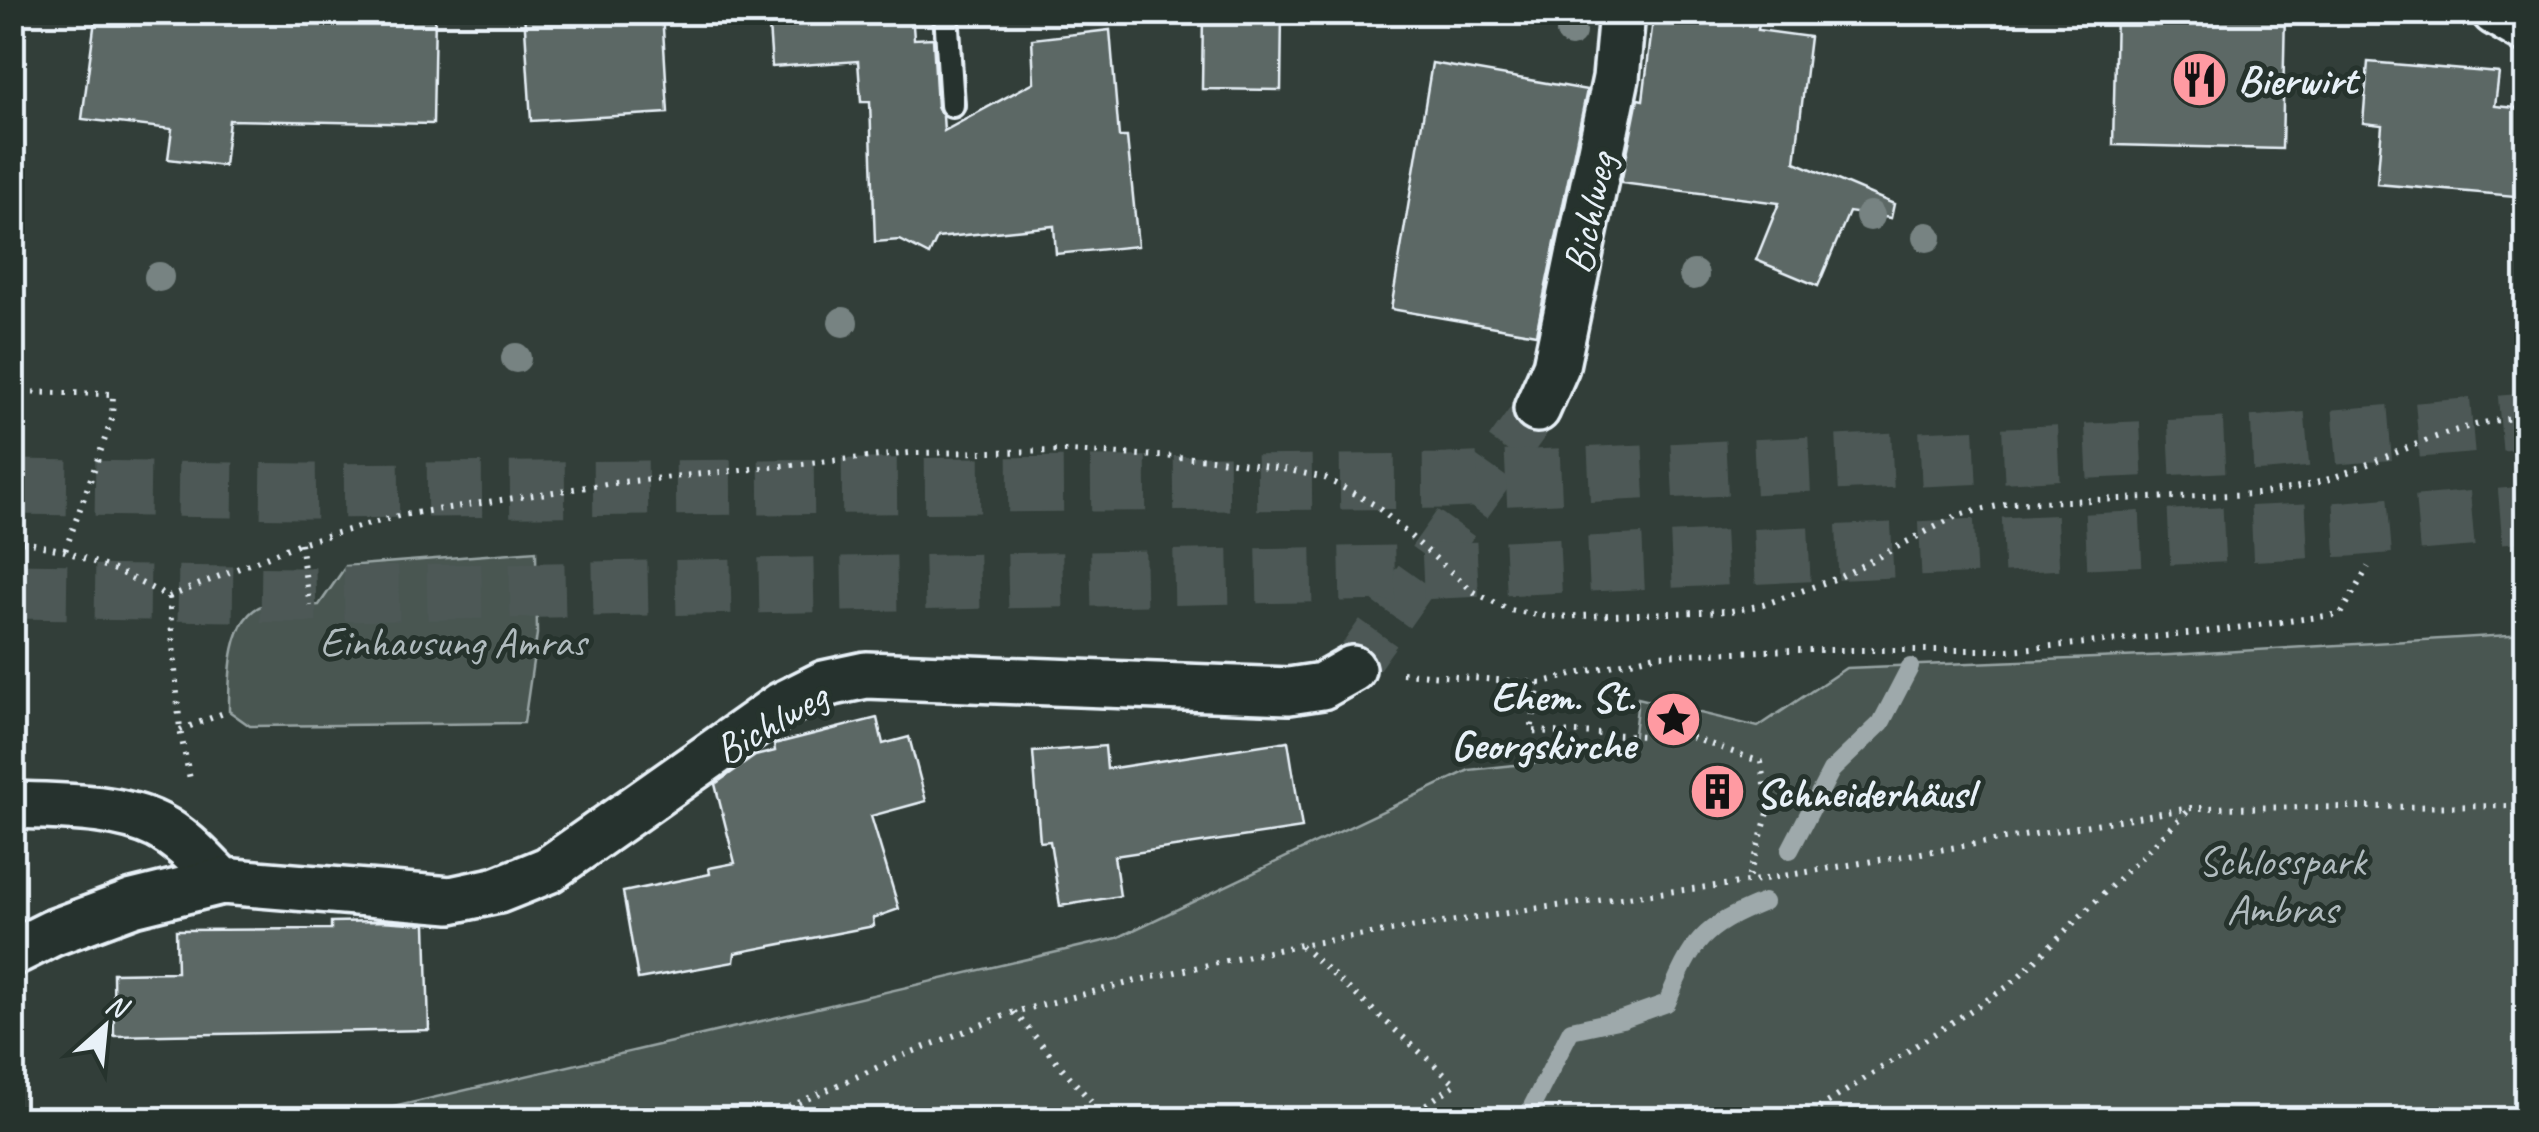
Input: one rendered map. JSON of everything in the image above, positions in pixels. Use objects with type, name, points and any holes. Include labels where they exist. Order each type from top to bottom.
[{"type":"street","name":"Bichlweg","points":[[1537,409],[1556,366],[1616,78],[1622,12]]},
{"type":"street","points":[[2495,12],[2526,30]]},
{"type":"street","name":"Bichlweg","points":[[12,952],[133,903],[222,882],[452,900],[498,890],[548,870],[782,705],[824,684],[866,675],[1288,691],[1322,686],[1352,669]]},
{"type":"street","points":[[12,805],[70,808],[134,818],[158,826],[222,882]]},
{"type":"lane","points":[[946,12],[952,105]]},
{"type":"path","points":[[12,392],[113,394],[112,418],[64,550]]},
{"type":"path","points":[[12,539],[64,550],[169,597],[300,543],[402,515],[613,483],[910,453],[1068,451],[1212,459],[1326,478],[1375,505],[1458,581],[1510,610],[1549,617],[1731,610],[1815,588],[1958,515],[1981,508],[2011,503],[2287,490],[2324,480],[2446,432],[2526,417]]},
{"type":"path","points":[[300,543],[310,606]]},
{"type":"path","points":[[1456,676],[1539,682],[1656,655],[1790,650],[2009,650],[2198,633],[2341,614],[2368,567]]},
{"type":"path","points":[[169,597],[180,730],[191,782],[188,822],[176,839]]},
{"type":"path","points":[[1539,682],[1532,731],[1693,738],[1761,762],[1768,814],[1747,882]]},
{"type":"path","points":[[180,730],[229,711]]},
{"type":"path","points":[[760,1120],[907,1054],[1014,1012],[1144,978],[1300,946],[1533,909],[1747,882],[2191,808],[2526,806]]},
{"type":"path","points":[[1768,1120],[1810,1114],[2010,985],[2191,808]]},
{"type":"path","points":[[1300,946],[1456,1084],[1403,1120]]},
{"type":"path","points":[[1014,1012],[1107,1120]]},
{"type":"path","points":[[1810,1114],[1825,1120]]},
{"type":"green space","name":"Einhausung Amras","points":[[536,551],[537,634],[524,723],[250,726],[229,711],[233,651],[243,622],[252,611],[278,603],[319,605],[346,566]]},
{"type":"green space","name":"Schlosspark Ambras","points":[[2526,634],[2526,1119],[342,1119],[1117,938],[1469,770],[1632,752],[1638,698],[1758,727],[1846,668],[2170,655]]},
{"type":"building","points":[[96,12],[435,12],[433,124],[229,120],[224,166],[168,159],[172,129],[82,119]]},
{"type":"building","points":[[524,12],[662,12],[668,113],[531,121]]},
{"type":"building","points":[[768,12],[912,12],[914,39],[933,38],[937,106],[943,116],[944,131],[1034,82],[1032,39],[1110,30],[1119,137],[1127,137],[1138,246],[1056,254],[1054,226],[937,238],[929,255],[900,240],[875,242],[870,102],[861,102],[858,61],[772,67]]},
{"type":"building","points":[[1203,12],[1282,12],[1281,90],[1202,89]]},
{"type":"building","points":[[1654,12],[1761,12],[1758,30],[1810,37],[1795,162],[1894,204],[1891,218],[1849,212],[1818,286],[1756,260],[1779,203],[1621,183],[1638,99],[1643,100]]},
{"type":"building","name":"Bierwirt","points":[[2116,12],[2285,12],[2282,149],[2113,145]]},
{"type":"building","points":[[2368,62],[2499,73],[2495,106],[2526,109],[2526,197],[2377,184],[2382,125],[2363,123]]},
{"type":"building","points":[[1432,63],[1587,90],[1536,334],[1391,309]]},
{"type":"building","points":[[877,718],[883,744],[909,737],[926,801],[871,816],[899,909],[873,918],[874,926],[735,953],[734,962],[638,979],[623,892],[710,874],[709,868],[735,863],[715,784],[755,756],[775,751],[774,744]]},
{"type":"building","points":[[1288,741],[1302,828],[1114,856],[1120,896],[1060,906],[1050,841],[1040,842],[1033,752],[1105,746],[1107,769]]},
{"type":"building","points":[[331,922],[426,924],[429,1030],[114,1036],[113,973],[177,972],[176,930],[331,929]]},
{"type":"waterway","points":[[1790,850],[1831,771],[1881,723],[1910,667]]},
{"type":"waterway","points":[[1525,1120],[1571,1030],[1622,1019],[1667,1003],[1692,950],[1702,939],[1726,920],[1764,902]]},
{"type":"tunnel","points":[[1352,669],[1537,409]]},
{"type":"tunnel","points":[[12,487],[304,491],[1448,481],[2265,443],[2526,421]]},
{"type":"tunnel","points":[[12,591],[297,595],[1395,573],[2348,529],[2526,514]]},
{"type":"place","name":"Bierwirt","points":[[2199,79]]},
{"type":"place","name":"Ehem. St. Georgskirche","points":[[1674,720]]},
{"type":"place","name":"Schneiderhäusl","points":[[1717,792]]}]
